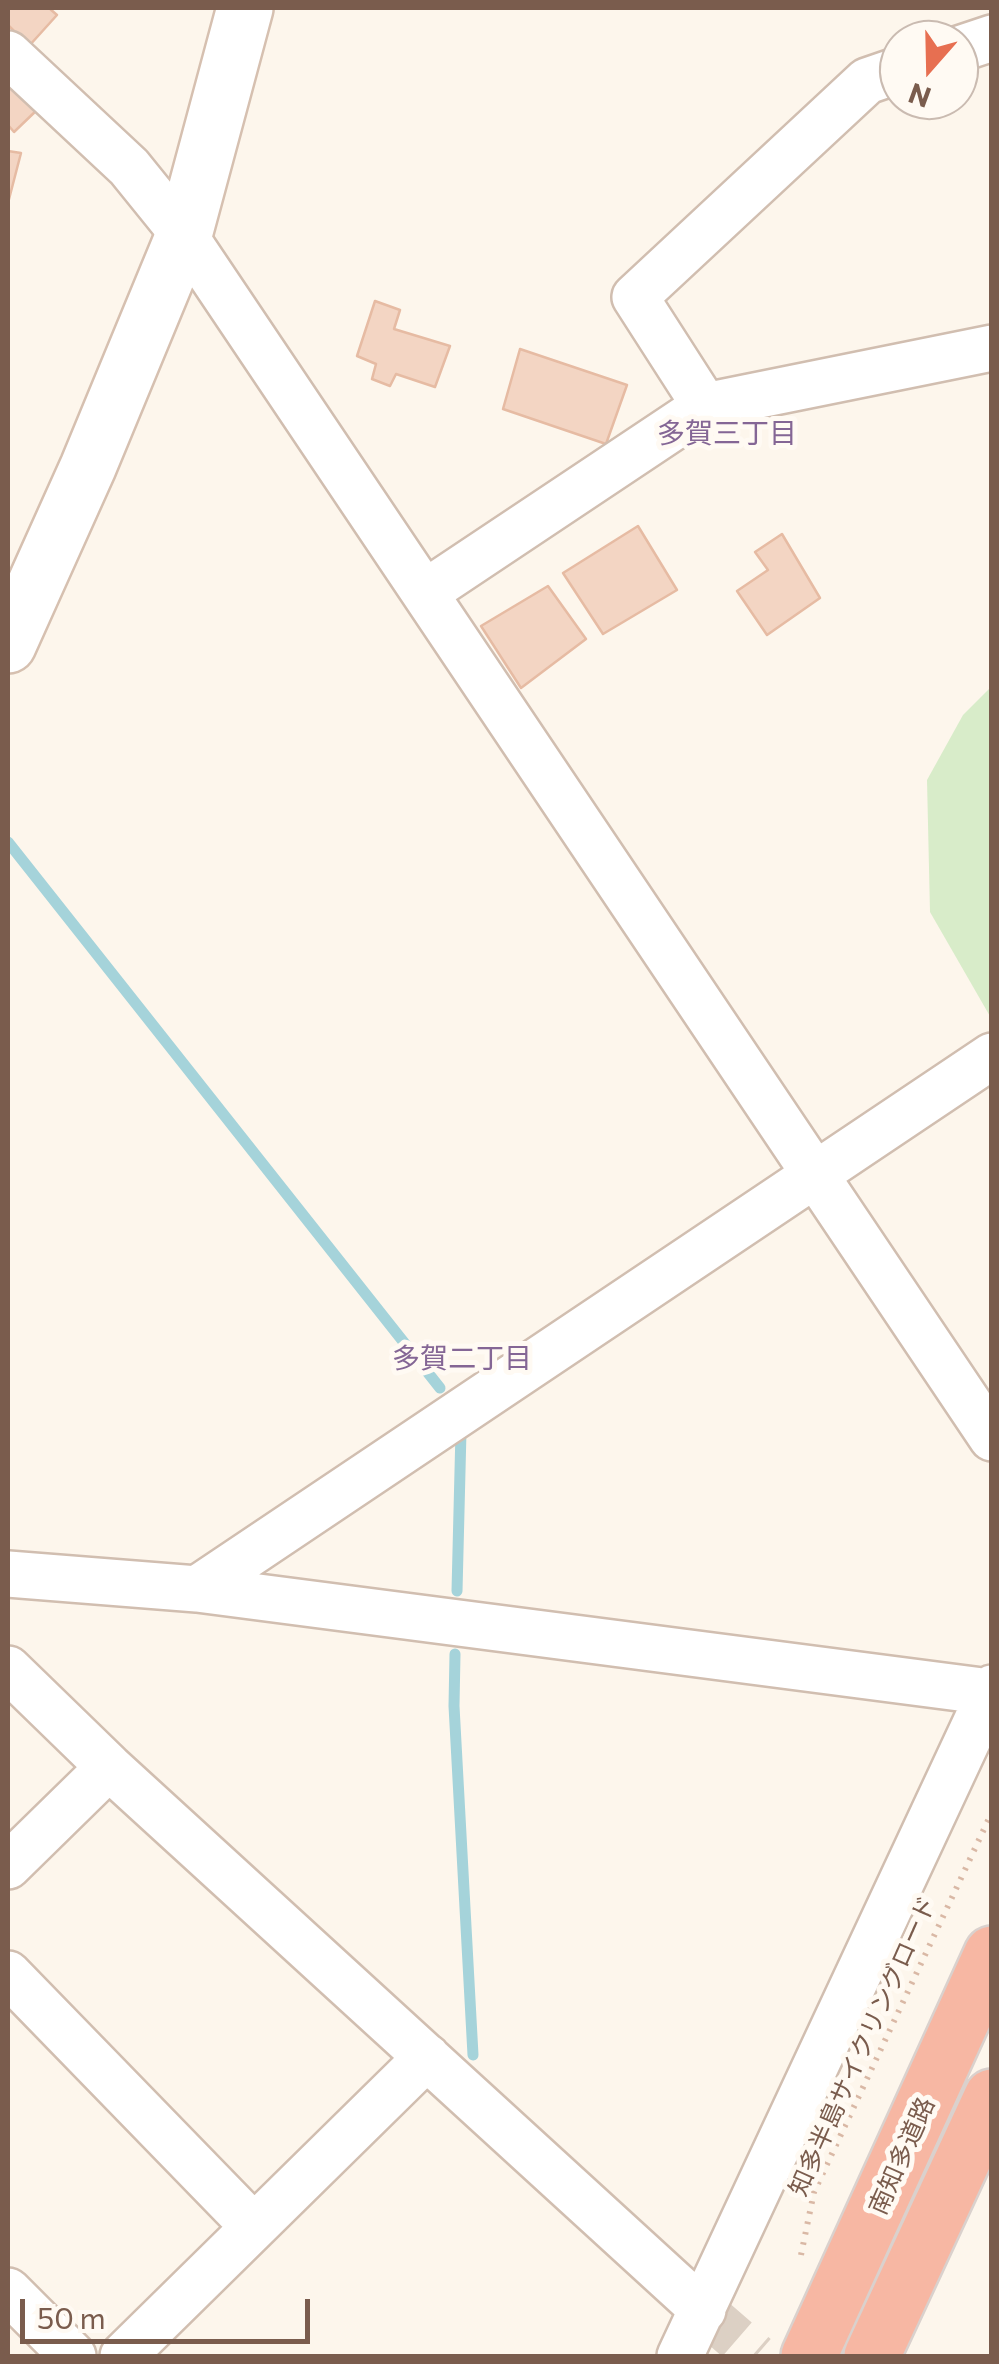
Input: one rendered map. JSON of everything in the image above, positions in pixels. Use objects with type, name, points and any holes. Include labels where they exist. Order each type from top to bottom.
[{"type":"highway","name":"南知多道路","points":[[809,2356],[992,1954]]},
{"type":"highway","points":[[872,2356],[992,2098]]},
{"type":"street","points":[[8,645],[88,468],[184,235],[244,8]]},
{"type":"street","points":[[8,54],[129,168],[184,235],[992,1438]]},
{"type":"street","points":[[705,406],[634,297],[867,81],[879,77]]},
{"type":"street","points":[[426,592],[705,406],[992,348]]},
{"type":"street","points":[[197,1589],[992,1056]]},
{"type":"street","points":[[8,1574],[197,1589],[991,1690],[680,2356]]},
{"type":"street","points":[[8,1669],[109,1767],[703,2310]]},
{"type":"street","points":[[8,1866],[109,1767]]},
{"type":"street","points":[[8,1974],[254,2228]]},
{"type":"street","points":[[123,2356],[427,2057]]},
{"type":"street","points":[[8,2291],[73,2356]]},
{"type":"path","name":"知多半島サイクリングロード","points":[[798,2270],[814,2192],[992,1812]]},
{"type":"green space","points":[[991,687],[991,1018],[930,912],[927,780],[963,715]]},
{"type":"building","points":[[8,8],[49,8],[57,15],[29,46],[8,25]]},
{"type":"building","points":[[8,77],[38,109],[14,132],[8,125]]},
{"type":"building","points":[[8,151],[21,153],[8,203]]},
{"type":"building","points":[[375,301],[400,310],[394,329],[450,346],[435,387],[396,374],[390,386],[372,379],[376,364],[357,356]]},
{"type":"building","points":[[520,349],[627,385],[606,444],[503,409]]},
{"type":"building","points":[[638,526],[677,590],[603,634],[563,573]]},
{"type":"building","points":[[782,534],[820,598],[767,635],[737,591],[768,570],[755,552]]},
{"type":"building","points":[[548,586],[586,639],[521,688],[481,626]]},
{"type":"waterway","points":[[8,842],[440,1388]]},
{"type":"waterway","points":[[457,1591],[461,1431]]},
{"type":"waterway","points":[[455,1654],[454,1706],[473,2055]]},
{"type":"tunnel","points":[[703,2310],[756,2356]]},
{"type":"district","name":"多賀三丁目","points":[[727,434]]},
{"type":"district","name":"多賀二丁目","points":[[462,1359]]}]
